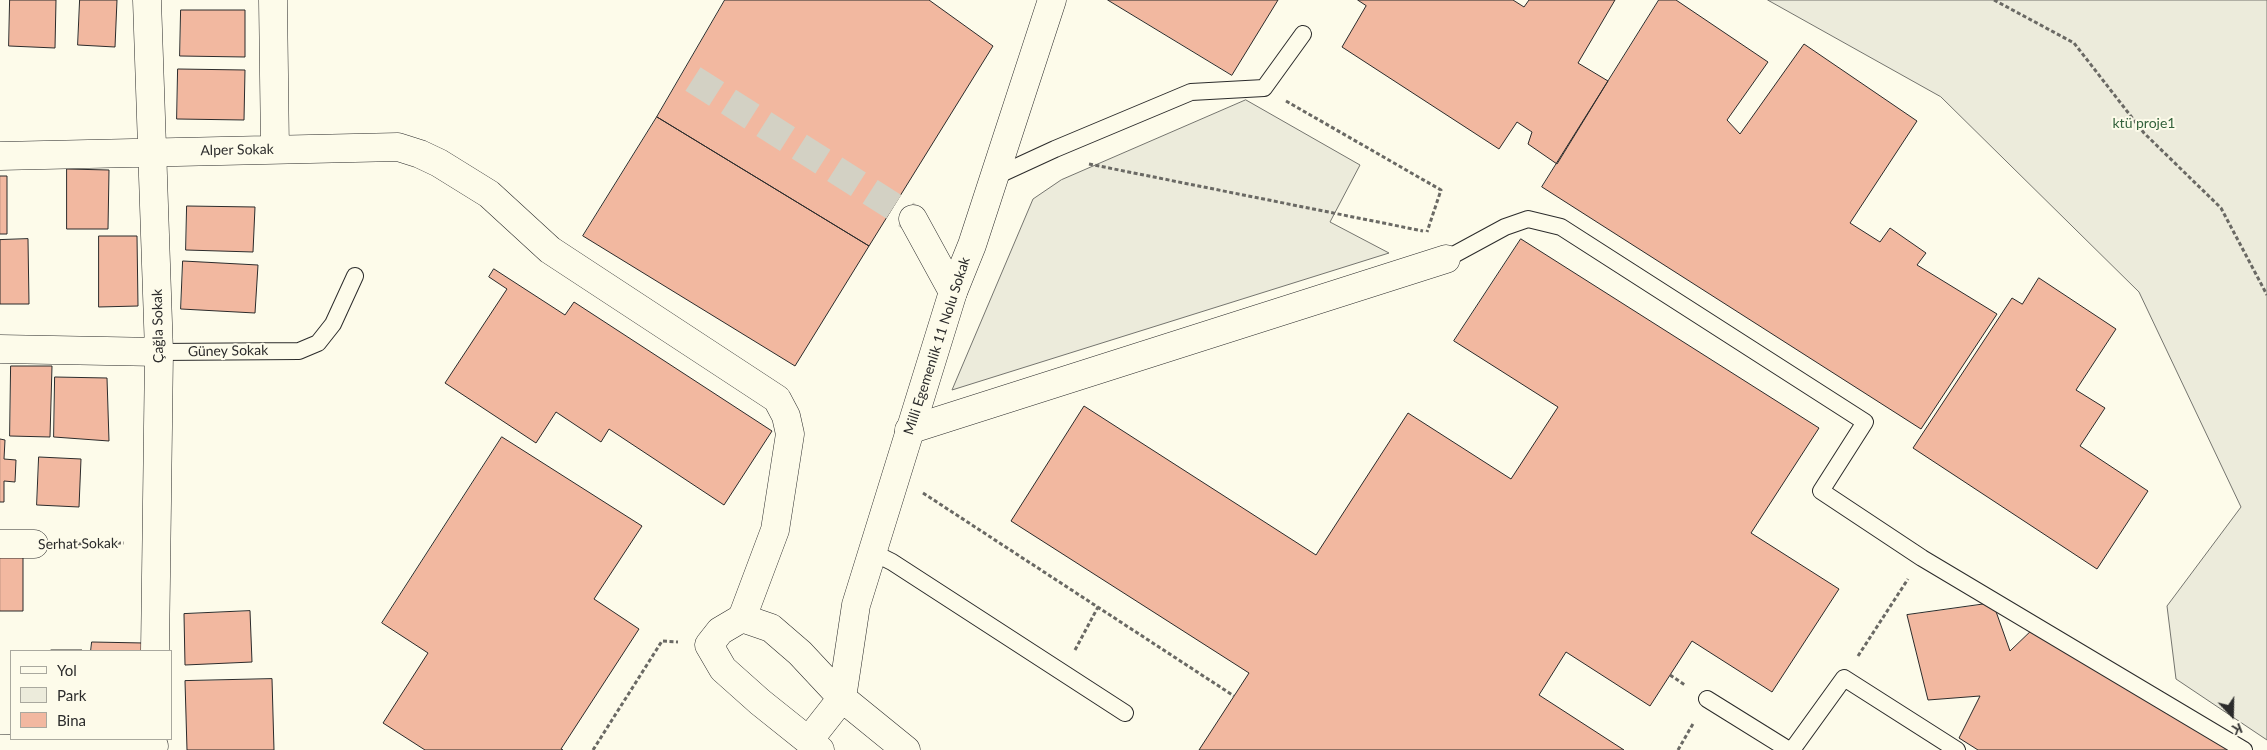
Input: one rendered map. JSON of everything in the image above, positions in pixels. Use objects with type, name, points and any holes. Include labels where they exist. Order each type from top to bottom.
[{"type":"street","name":"Çağla Sokak","points":[[147,0],[159,352],[156,650]]},
{"type":"street","points":[[273,0],[274,149]]},
{"type":"street","name":"Milli Egemenlik 11 Nolu Sokak","points":[[842,698],[856,606],[872,552],[953,292],[972,245],[992,178],[1052,0]]},
{"type":"street","name":"Alper Sokak","points":[[0,156],[398,147],[420,154],[488,194],[550,250],[778,399],[786,416],[790,434],[775,530],[742,618]]},
{"type":"street","points":[[914,219],[953,292]]},
{"type":"street","points":[[909,430],[1446,259]]},
{"type":"street","name":"Güney Sokak","points":[[0,349],[159,352]]},
{"type":"street","name":"Serhat Sokak","points":[[0,544],[34,544]]},
{"type":"street","points":[[842,698],[814,745],[760,702],[724,669],[709,644],[720,631],[742,618],[771,628],[800,653],[842,698],[906,750]]},
{"type":"street","points":[[0,749],[154,745]]},
{"type":"lane","points":[[992,178],[1055,149],[1191,92],[1264,88],[1303,34]]},
{"type":"lane","points":[[1446,259],[1505,227],[1528,219],[1561,227],[1865,422],[1821,491],[1922,558],[2244,750]]},
{"type":"lane","name":"Güney Sokak","points":[[159,352],[299,351],[318,342],[332,324],[355,276]]},
{"type":"lane","points":[[872,552],[892,562],[1125,713]]},
{"type":"lane","points":[[1707,699],[1791,750],[1844,678],[1957,750]]},
{"type":"path","points":[[1994,0],[2074,43],[2144,133],[2221,208],[2267,295]]},
{"type":"path","points":[[1264,88],[1441,190],[1426,232]]},
{"type":"path","points":[[1088,164],[1426,232],[1446,259]]},
{"type":"path","points":[[923,492],[1234,696]]},
{"type":"path","name":"Serhat Sokak","points":[[34,544],[157,542]]},
{"type":"path","points":[[1844,678],[1922,558]]},
{"type":"path","points":[[1063,672],[1098,607]]},
{"type":"path","points":[[593,750],[662,641],[709,644]]},
{"type":"path","points":[[1678,750],[1707,699]]},
{"type":"green space","name":"ktü proje1","points":[[1768,0],[2267,0],[2267,740],[2176,679],[2167,606],[2241,507],[2139,292],[1941,97]]},
{"type":"green space","points":[[1246,100],[1360,165],[1330,222],[1389,253],[952,390],[1033,199],[1061,180]]},
{"type":"building","points":[[10,0],[56,0],[55,48],[9,46]]},
{"type":"building","points":[[80,0],[117,0],[115,47],[78,45]]},
{"type":"building","points":[[725,0],[929,0],[993,46],[869,246],[657,117]]},
{"type":"building","points":[[1108,0],[1278,0],[1232,75]]},
{"type":"building","points":[[1358,0],[1513,0],[1524,7],[1529,0],[1615,0],[1578,63],[1608,81],[1557,164],[1528,144],[1532,132],[1517,122],[1499,149],[1342,47],[1366,6]]},
{"type":"building","points":[[1659,0],[1676,0],[1768,62],[1727,120],[1740,134],[1804,44],[1917,121],[1850,223],[1880,242],[1890,228],[1926,253],[1917,265],[1997,314],[1921,429],[1542,187]]},
{"type":"building","points":[[181,10],[245,10],[245,57],[180,56]]},
{"type":"building","points":[[178,69],[245,70],[244,120],[177,119]]},
{"type":"building","points":[[657,117],[869,246],[795,366],[583,236]]},
{"type":"building","points":[[67,169],[109,170],[108,229],[67,229]]},
{"type":"building","points":[[0,176],[7,176],[7,234],[0,234]]},
{"type":"building","points":[[187,206],[255,207],[253,252],[186,250]]},
{"type":"building","points":[[99,236],[137,236],[138,306],[99,307]]},
{"type":"building","points":[[28,239],[29,304],[0,304],[0,240]]},
{"type":"building","points":[[1521,239],[1819,428],[1751,533],[1839,589],[1772,692],[1692,641],[1650,706],[1566,652],[1539,695],[1624,750],[1199,750],[1249,673],[1011,521],[1084,406],[1316,555],[1408,413],[1511,479],[1558,407],[1454,341]]},
{"type":"building","points":[[183,261],[258,265],[255,313],[181,309]]},
{"type":"building","points":[[494,269],[565,315],[574,302],[772,431],[724,505],[609,429],[601,442],[556,412],[536,443],[445,383],[507,289],[489,277]]},
{"type":"building","points":[[2039,278],[2116,329],[2076,390],[2105,408],[2080,446],[2148,491],[2097,569],[1913,448],[2012,298],[2022,304]]},
{"type":"building","points":[[11,366],[52,366],[50,437],[10,436]]},
{"type":"building","points":[[55,377],[107,378],[109,441],[54,437]]},
{"type":"building","points":[[502,437],[642,526],[594,599],[639,629],[561,749],[563,750],[425,750],[383,723],[428,653],[382,623]]},
{"type":"building","points":[[0,439],[5,440],[4,459],[16,460],[15,482],[4,481],[4,502],[0,502]]},
{"type":"building","points":[[39,457],[81,459],[79,507],[37,505]]},
{"type":"building","points":[[0,550],[23,550],[23,611],[0,611]]},
{"type":"building","points":[[1993,603],[2010,651],[2035,627],[2233,750],[1978,750],[1959,738],[1980,696],[1928,700],[1907,615]]},
{"type":"building","points":[[250,611],[252,662],[185,665],[184,614]]},
{"type":"building","points":[[92,642],[144,643],[143,650],[91,650]]},
{"type":"building","points":[[272,679],[274,750],[187,750],[185,681]]},
{"type":"tunnel","points":[[693,79],[913,219]]}]
